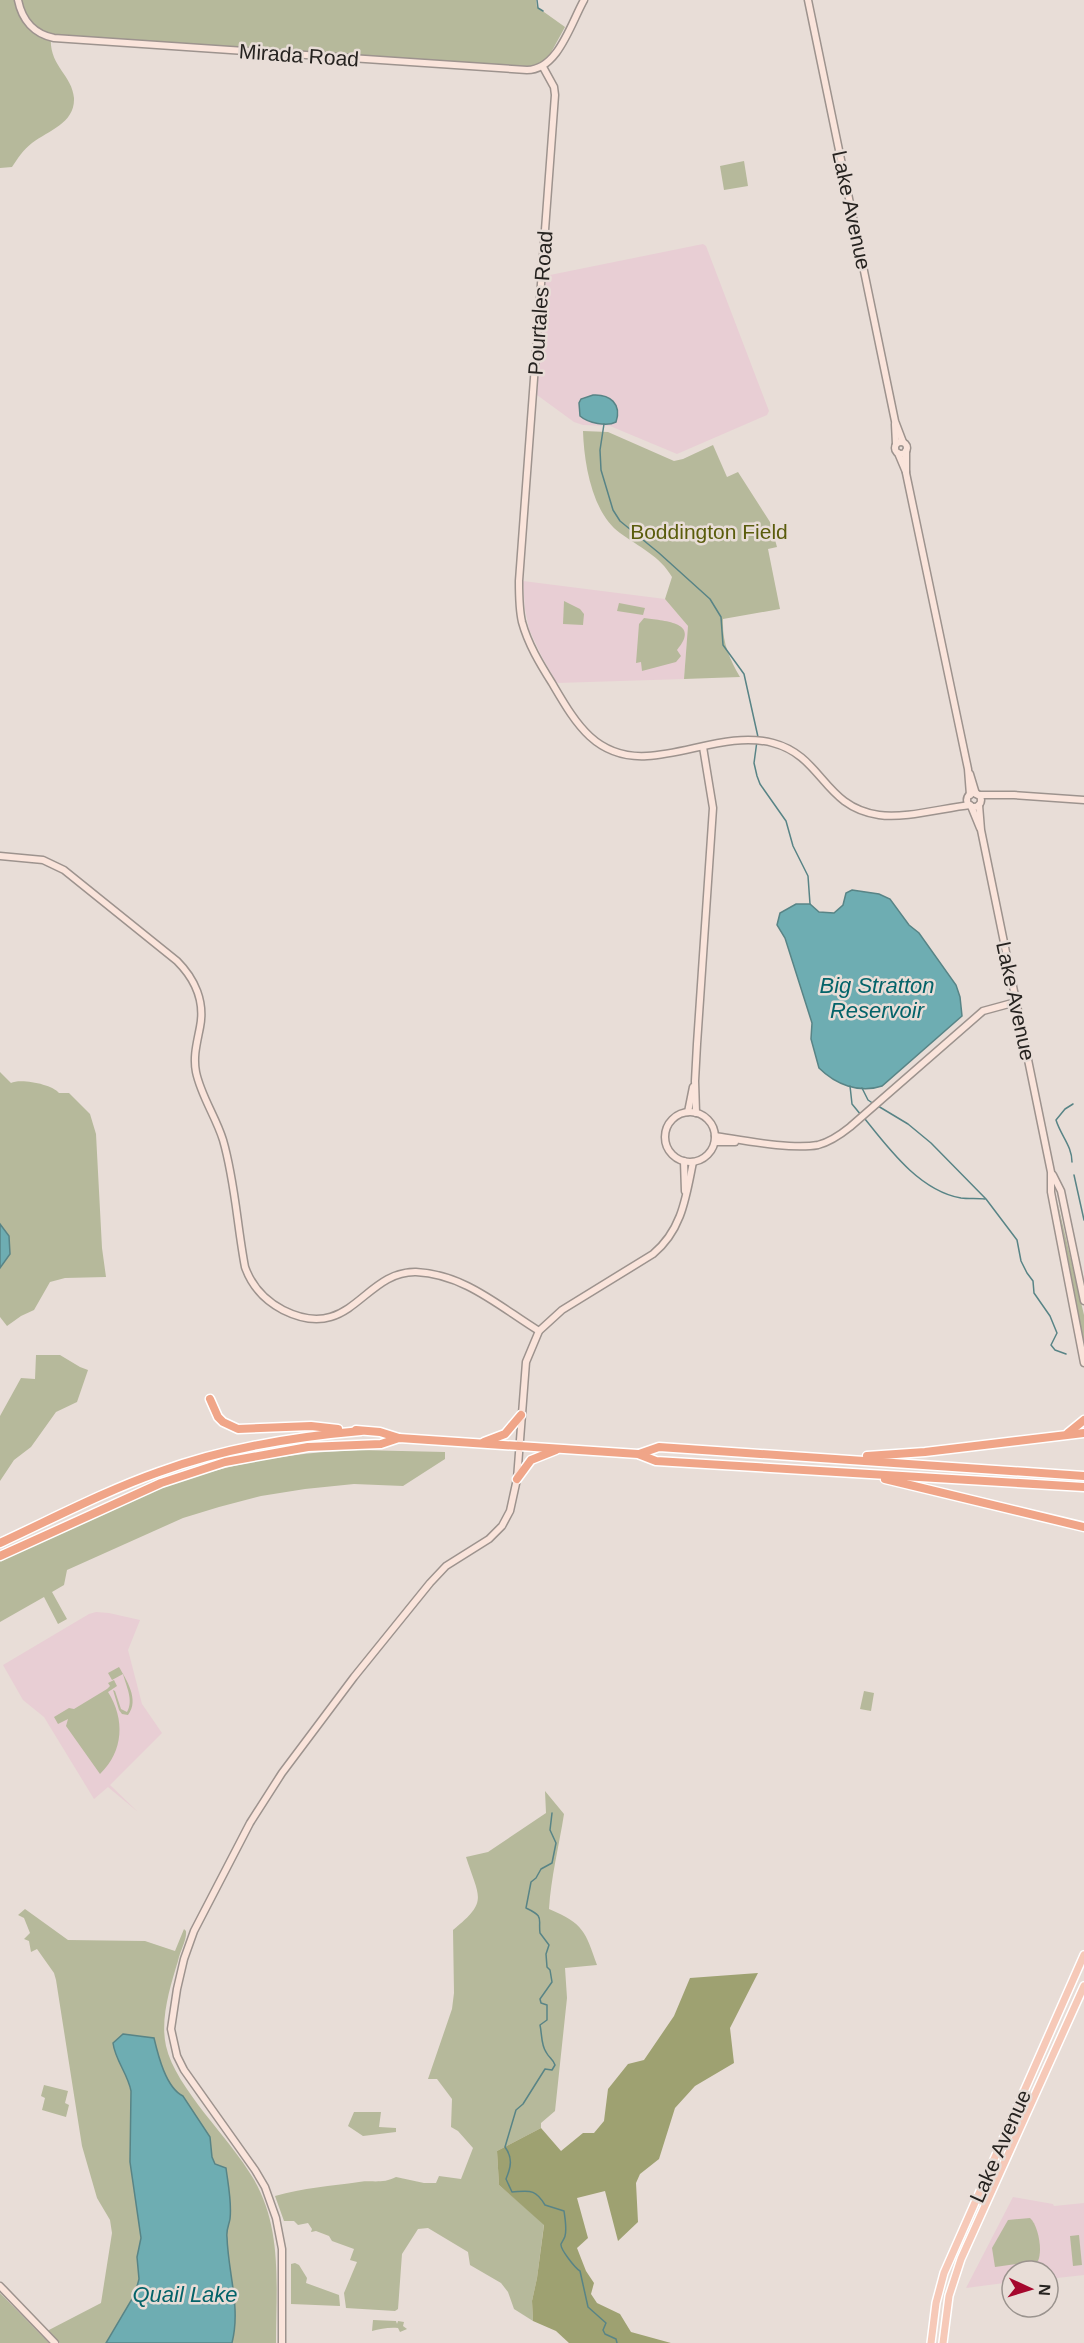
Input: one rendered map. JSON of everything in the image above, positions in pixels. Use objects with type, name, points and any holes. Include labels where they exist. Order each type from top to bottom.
[{"type":"highway","points":[[210,1399],[218,1417],[238,1429],[311,1426],[380,1432],[399,1438],[638,1454],[656,1461],[1084,1487]]},
{"type":"highway","points":[[480,1443],[505,1434],[521,1415]]},
{"type":"highway","points":[[1067,1434],[1084,1420]]},
{"type":"highway","points":[[0,1544],[135,1481],[186,1462],[223,1451],[276,1440],[361,1431]]},
{"type":"highway","points":[[804,1456],[901,1455],[1084,1433]]},
{"type":"highway","points":[[0,1556],[161,1483],[216,1465],[278,1451],[308,1447],[381,1444],[399,1438]]},
{"type":"highway","points":[[638,1454],[659,1447],[1084,1476]]},
{"type":"highway","points":[[517,1479],[531,1460],[558,1449]]},
{"type":"highway","points":[[837,1471],[903,1482],[1084,1527]]},
{"type":"main road","name":"Lake Avenue","points":[[932,2343],[936,2304],[944,2273],[1084,1954]]},
{"type":"main road","name":"Lake Avenue","points":[[943,2343],[949,2296],[958,2269],[1084,1986]]},
{"type":"street","name":"Mirada Road","points":[[18,0],[28,24],[44,36],[54,38],[527,70],[543,68]]},
{"type":"street","points":[[543,68],[556,55],[584,0]]},
{"type":"street","name":"Lake Avenue","points":[[808,0],[895,420],[899,443],[895,450],[906,473],[1051,1172],[1051,1192],[1084,1363]]},
{"type":"street","name":"Pourtales Road","points":[[543,68],[554,87],[555,95],[519,581],[521,620],[538,660],[574,720],[591,738],[611,750],[638,756],[703,747]]},
{"type":"street","name":"Lake Avenue","points":[[899,443],[906,445],[906,473]]},
{"type":"street","points":[[898,453],[906,451]]},
{"type":"street","points":[[688,1112],[694,1081],[712,820],[712,796],[703,747],[750,740],[766,741],[789,749],[806,760],[844,803],[862,811],[892,816],[948,807],[970,806]]},
{"type":"street","points":[[948,807],[975,798],[1014,795],[1084,800]]},
{"type":"street","name":"Lake Avenue","points":[[975,798],[970,806],[981,830]]},
{"type":"street","points":[[0,856],[43,860],[64,870],[177,961],[192,978],[200,999],[201,1009],[194,1056],[196,1075],[220,1131],[227,1154],[245,1267],[252,1283],[262,1296],[273,1305],[294,1315],[321,1318],[350,1309],[392,1276],[408,1272],[424,1273],[451,1279],[472,1288],[539,1331]]},
{"type":"street","points":[[715,1139],[818,1145],[837,1138],[983,1011],[1016,1002]]},
{"type":"street","points":[[694,1081],[696,1113]]},
{"type":"street","points":[[688,1112],[696,1113],[711,1123],[715,1139],[708,1155],[693,1162],[684,1161],[672,1154],[665,1136],[673,1120],[688,1112]]},
{"type":"street","points":[[684,1161],[686,1195]]},
{"type":"street","points":[[282,2343],[282,2249],[272,2205],[255,2170],[184,2070],[173,2043],[172,2020],[182,1967],[194,1931],[221,1876],[282,1773],[354,1677],[430,1583],[446,1566],[497,1532],[510,1511],[517,1479],[526,1362],[539,1331],[562,1310],[660,1248],[676,1227],[683,1211],[693,1162]]},
{"type":"street","name":"Lake Avenue","points":[[1051,1172],[1060,1191],[1084,1301]]},
{"type":"street","points":[[0,2286],[55,2343]]},
{"type":"shaded area","points":[[703,244],[706,246],[769,411],[767,415],[677,454],[610,426],[583,425],[574,422],[537,395],[545,276]]},
{"type":"shaded area","points":[[523,581],[665,599],[688,626],[684,679],[557,683],[529,629]]},
{"type":"shaded area","points":[[96,1612],[140,1620],[128,1650],[142,1704],[162,1733],[110,1785],[138,1812],[108,1787],[94,1799],[44,1717],[23,1700],[3,1665]]},
{"type":"shaded area","points":[[1013,2197],[1054,2206],[1084,2203],[1084,2275],[1060,2278],[1060,2259],[1000,2259],[1000,2284],[966,2288]]},
{"type":"green space","points":[[0,0],[536,0],[537,7],[565,27],[548,58],[532,67],[51,35],[53,55],[72,90],[73,107],[66,120],[29,146],[12,167],[0,168]]},
{"type":"green space","points":[[744,161],[748,186],[724,190],[720,166]]},
{"type":"green space","name":"Boddington Field","points":[[583,431],[608,432],[674,461],[713,445],[727,477],[738,472],[770,522],[777,547],[768,549],[780,609],[723,619],[727,650],[740,677],[684,679],[688,626],[665,599],[672,577],[649,552],[610,524],[603,513],[591,486],[585,458]]},
{"type":"green space","points":[[564,601],[580,609],[584,614],[583,625],[563,624]]},
{"type":"green space","points":[[619,603],[645,608],[643,615],[617,611]]},
{"type":"green space","points":[[644,618],[677,624],[682,628],[685,633],[677,650],[681,656],[676,662],[642,671],[641,662],[636,663],[639,624]]},
{"type":"green space","points":[[0,1072],[11,1083],[21,1081],[36,1083],[50,1087],[59,1093],[69,1093],[90,1114],[96,1134],[102,1248],[106,1277],[65,1278],[50,1282],[34,1310],[7,1326],[0,1317]]},
{"type":"green space","points":[[1057,1201],[1084,1315],[1084,1344]]},
{"type":"green space","points":[[36,1355],[60,1355],[88,1370],[77,1402],[56,1412],[31,1447],[14,1460],[0,1481],[0,1416],[21,1378],[35,1379]]},
{"type":"green space","points":[[358,1450],[445,1452],[445,1459],[403,1486],[354,1484],[305,1489],[261,1496],[183,1518],[67,1570],[64,1585],[52,1592],[67,1619],[58,1624],[44,1597],[0,1622],[0,1561],[106,1512],[186,1479],[267,1459]]},
{"type":"green space","points":[[119,1667],[125,1677],[132,1696],[133,1703],[128,1715],[122,1714],[119,1710],[113,1690],[121,1709],[127,1712],[130,1698],[123,1674],[112,1680],[108,1673]]},
{"type":"green space","points":[[114,1680],[117,1686],[108,1692],[117,1713],[118,1745],[108,1765],[100,1774],[66,1726],[68,1719],[58,1724],[54,1717],[69,1708],[74,1709],[107,1689],[110,1686],[108,1683]]},
{"type":"green space","points":[[864,1691],[874,1693],[871,1711],[860,1709]]},
{"type":"green space","points":[[545,1791],[564,1814],[549,1909],[570,1919],[582,1930],[597,1965],[565,1968],[567,1998],[555,2111],[541,2123],[541,2128],[497,2151],[499,2185],[544,2224],[532,2301],[533,2321],[514,2309],[508,2292],[501,2283],[470,2265],[468,2252],[428,2228],[418,2229],[402,2254],[398,2309],[395,2311],[346,2308],[344,2293],[357,2262],[350,2260],[354,2249],[332,2241],[329,2236],[316,2231],[311,2232],[312,2229],[308,2223],[298,2225],[294,2221],[284,2221],[275,2196],[396,2177],[424,2183],[436,2183],[439,2176],[461,2179],[473,2148],[458,2131],[451,2127],[452,2099],[437,2079],[428,2079],[452,2009],[453,1930],[472,1912],[478,1898],[466,1857],[488,1852],[546,1813]]},
{"type":"green space","points":[[25,1909],[68,1940],[145,1941],[175,1951],[184,1929],[186,1931],[167,2003],[164,2025],[166,2046],[181,2079],[243,2163],[263,2197],[276,2258],[276,2343],[60,2343],[47,2331],[101,2303],[112,2233],[110,2220],[97,2198],[82,2146],[56,1980],[54,1973],[37,1949],[31,1952],[29,1941],[24,1939],[30,1933],[24,1918],[18,1915]]},
{"type":"green space","points":[[758,1973],[730,2028],[734,2063],[695,2086],[675,2108],[659,2159],[640,2174],[636,2183],[638,2222],[618,2241],[605,2191],[577,2198],[588,2238],[577,2248],[586,2271],[594,2283],[591,2294],[597,2303],[620,2314],[631,2332],[671,2343],[569,2343],[556,2331],[533,2321],[532,2301],[544,2225],[499,2185],[497,2151],[541,2128],[561,2151],[583,2133],[594,2133],[604,2121],[608,2089],[628,2064],[644,2060],[674,2016],[690,1978]]},
{"type":"green space","points":[[44,2085],[68,2091],[65,2103],[69,2105],[66,2117],[42,2110],[45,2098],[41,2096]]},
{"type":"green space","points":[[354,2112],[381,2112],[379,2127],[396,2128],[396,2132],[363,2136],[348,2126]]},
{"type":"green space","points":[[1030,2218],[1033,2221],[1039,2238],[1038,2259],[1000,2259],[1000,2266],[995,2267],[992,2248],[1008,2220]]},
{"type":"green space","points":[[1079,2235],[1082,2265],[1073,2266],[1070,2236]]},
{"type":"green space","points":[[291,2264],[299,2265],[307,2278],[306,2283],[339,2295],[340,2306],[291,2304]]},
{"type":"green space","points":[[0,2293],[49,2343],[0,2343]]},
{"type":"green space","points":[[373,2320],[396,2321],[397,2324],[398,2321],[404,2322],[403,2326],[407,2329],[400,2332],[398,2328],[372,2331]]},
{"type":"water","points":[[593,395],[605,396],[613,401],[617,410],[616,422],[598,424],[580,416],[581,399]]},
{"type":"water","name":"Big Stratton Reservoir","points":[[852,890],[879,894],[890,899],[909,925],[919,933],[956,985],[962,1016],[882,1086],[865,1089],[840,1083],[819,1068],[811,1039],[812,1023],[785,938],[777,925],[780,913],[796,904],[810,904],[819,912],[834,913],[843,905],[846,893]]},
{"type":"water","points":[[0,1224],[9,1236],[10,1254],[0,1268]]},
{"type":"water","name":"Quail Lake","points":[[123,2034],[154,2038],[167,2079],[183,2096],[210,2137],[215,2164],[226,2168],[231,2206],[227,2230],[228,2250],[235,2303],[232,2343],[106,2343],[135,2294],[139,2279],[137,2257],[141,2238],[130,2162],[131,2091],[113,2043]]},
{"type":"waterway","points":[[537,0],[538,8],[543,11]]},
{"type":"waterway","points":[[604,424],[600,450],[601,470],[613,510],[620,521],[710,599],[721,617],[723,645],[744,674],[758,737]]},
{"type":"waterway","points":[[757,741],[754,763],[757,776],[760,784],[786,821],[793,846],[808,876],[810,904]]},
{"type":"waterway","points":[[850,1086],[852,1104],[861,1115]]},
{"type":"waterway","points":[[862,1088],[868,1100],[874,1104]]},
{"type":"waterway","points":[[1072,1162],[1070,1151],[1056,1120],[1065,1109],[1073,1104]]},
{"type":"waterway","points":[[878,1106],[908,1124],[931,1143],[986,1199],[1017,1240],[1021,1261],[1033,1281],[1034,1293],[1050,1316],[1057,1333],[1051,1345],[1055,1350],[1066,1354]]},
{"type":"waterway","points":[[865,1119],[895,1155],[932,1187],[961,1198],[985,1199]]},
{"type":"waterway","points":[[1074,1175],[1084,1220]]},
{"type":"waterway","points":[[552,1813],[550,1830],[556,1843],[552,1863],[541,1869],[531,1882],[526,1908],[538,1916],[540,1933],[549,1945],[546,1954],[547,1967],[550,1970],[552,1982],[540,1999],[541,2003],[547,2005],[547,2020],[540,2025],[544,2049],[555,2065],[552,2070],[545,2069],[523,2104],[516,2110],[505,2147],[510,2163],[506,2179],[512,2192],[535,2193],[545,2205],[564,2211],[566,2230],[561,2246],[580,2271],[588,2307],[606,2323],[603,2330],[605,2334],[616,2339],[617,2343]]}]
